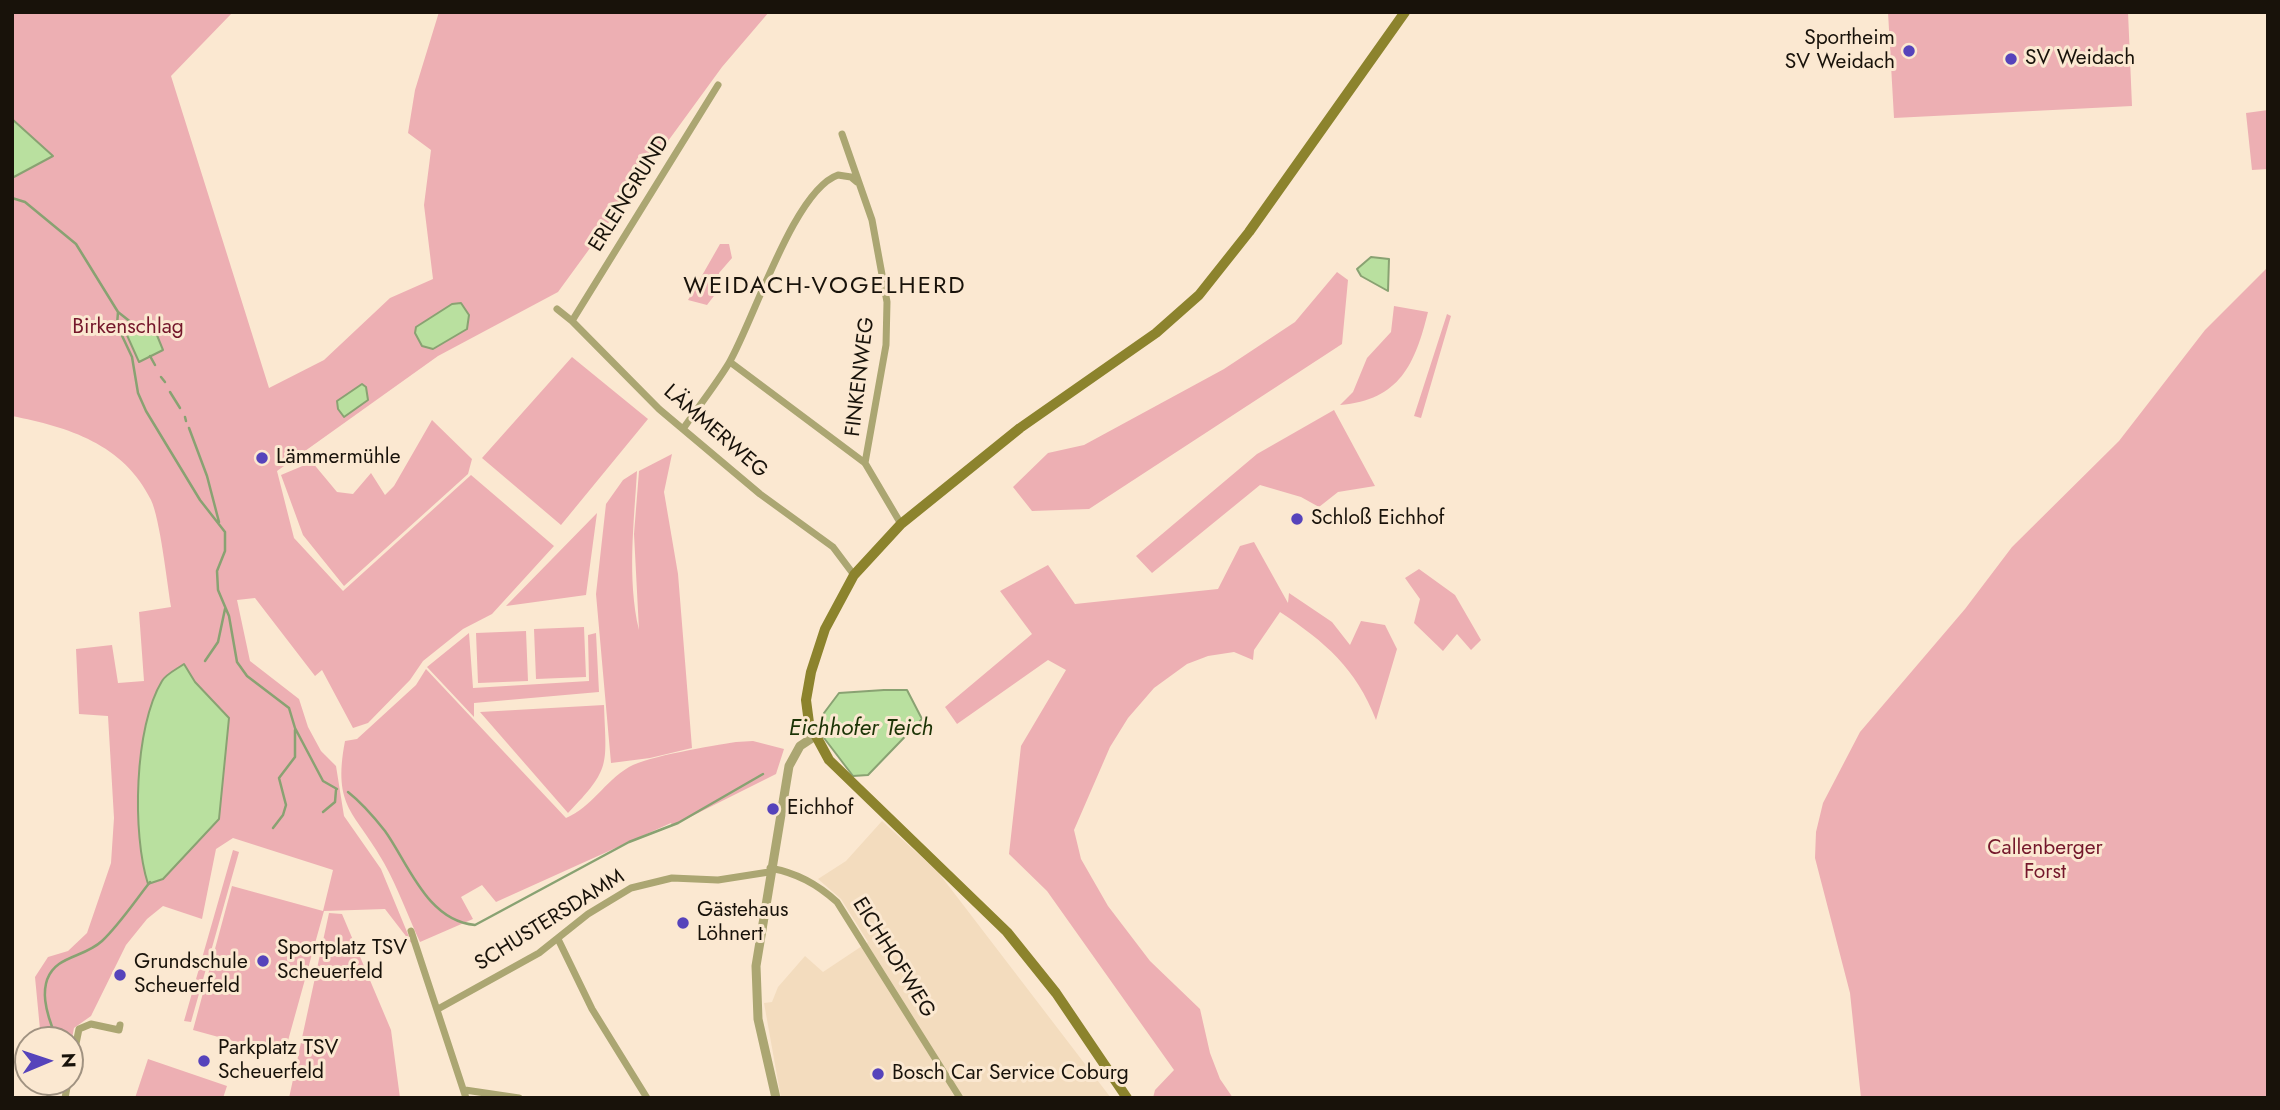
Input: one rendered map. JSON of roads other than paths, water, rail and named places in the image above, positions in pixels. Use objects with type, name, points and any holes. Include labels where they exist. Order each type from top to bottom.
[{"type":"main road","points":[[1127,1098],[1033,961],[995,918],[853,786],[829,760],[815,736],[806,708],[811,672],[825,629],[854,575],[901,524],[1024,426],[1141,345],[1199,295],[1250,232],[1405,12]]},
{"type":"street","name":"ERLENGRUND","points":[[572,321],[718,85]]},
{"type":"street","name":"FINKENWEG","points":[[842,134],[879,247],[888,325],[865,463]]},
{"type":"street","points":[[682,429],[730,362],[792,230],[817,190],[838,175],[851,177],[858,183]]},
{"type":"street","name":"LÄMMERWEG","points":[[557,309],[682,429],[760,494],[833,547],[854,575]]},
{"type":"street","points":[[730,362],[865,463],[901,524]]},
{"type":"street","points":[[776,1098],[758,1019],[755,979],[770,870],[789,766],[800,746],[815,736]]},
{"type":"street","name":"SCHUSTERSDAMM","points":[[438,1009],[539,953],[588,914],[631,888],[673,878],[727,880],[770,870]]},
{"type":"street","name":"EICHHOFWEG","points":[[770,870],[801,877],[821,888],[837,902],[960,1098]]},
{"type":"street","points":[[411,931],[466,1094],[519,1098]]},
{"type":"street","points":[[558,939],[592,1009],[647,1098]]},
{"type":"street","points":[[84,1027],[91,1024],[119,1030],[120,1025]]},
{"type":"water","points":[[12,119],[53,156],[12,178]]},
{"type":"water","points":[[1371,257],[1389,259],[1388,291],[1361,276],[1357,269]]},
{"type":"water","points":[[461,303],[469,315],[467,329],[433,349],[422,346],[415,333],[416,327],[452,304]]},
{"type":"water","points":[[150,318],[163,350],[139,362],[126,333]]},
{"type":"water","points":[[362,384],[366,387],[368,400],[344,417],[338,409],[337,401]]},
{"type":"water","points":[[184,664],[195,682],[229,718],[219,819],[163,879],[148,884],[143,863],[138,810],[141,752],[153,701],[162,681]]},
{"type":"water","name":"Eichhofer Teich","points":[[907,690],[922,719],[868,775],[853,776],[821,734],[824,713],[839,693]]},
{"type":"waterway","points":[[12,198],[25,202],[76,244],[118,312],[137,327]]},
{"type":"waterway","points":[[118,312],[117,325],[132,357],[138,393],[146,411],[200,500],[225,532],[225,551],[217,571],[218,590],[229,616],[237,662],[247,676],[289,708],[295,728],[323,781],[337,789]]},
{"type":"waterway","points":[[150,356],[155,365]]},
{"type":"waterway","points":[[161,377],[165,382]]},
{"type":"waterway","points":[[170,392],[180,408]]},
{"type":"waterway","points":[[185,417],[186,421]]},
{"type":"waterway","points":[[189,428],[207,476],[219,522]]},
{"type":"waterway","points":[[205,661],[218,642],[225,609]]},
{"type":"waterway","points":[[273,828],[283,815],[286,805],[279,778],[295,757],[295,730]]},
{"type":"waterway","points":[[348,792],[368,810],[385,831],[431,902],[458,921],[475,925],[629,842],[678,823],[763,774]]},
{"type":"waterway","points":[[323,812],[335,802],[336,790]]},
{"type":"waterway","points":[[52,1026],[45,1000],[47,980],[51,972],[59,964],[102,941],[150,882]]},
{"type":"place","name":"Sportheim SV Weidach","points":[[1909,51]]},
{"type":"place","name":"SV Weidach","points":[[2011,59]]},
{"type":"place","name":"Lämmermühle","points":[[262,458]]},
{"type":"place","name":"Schloß Eichhof","points":[[1297,519]]},
{"type":"place","name":"Eichhof","points":[[773,809]]},
{"type":"place","name":"Gästehaus Löhnert","points":[[683,923]]},
{"type":"place","name":"Sportplatz TSV Scheuerfeld","points":[[263,961]]},
{"type":"place","name":"Grundschule Scheuerfeld","points":[[120,975]]},
{"type":"place","name":"Parkplatz TSV Scheuerfeld","points":[[204,1061]]},
{"type":"place","name":"Bosch Car Service Coburg","points":[[878,1074]]},
{"type":"district","name":"WEIDACH-VOGELHERD","points":[[825,287]]},
{"type":"park label","name":"Birkenschlag","points":[[128,328]]},
{"type":"park label","name":"Callenberger Forst","points":[[2045,861]]}]
